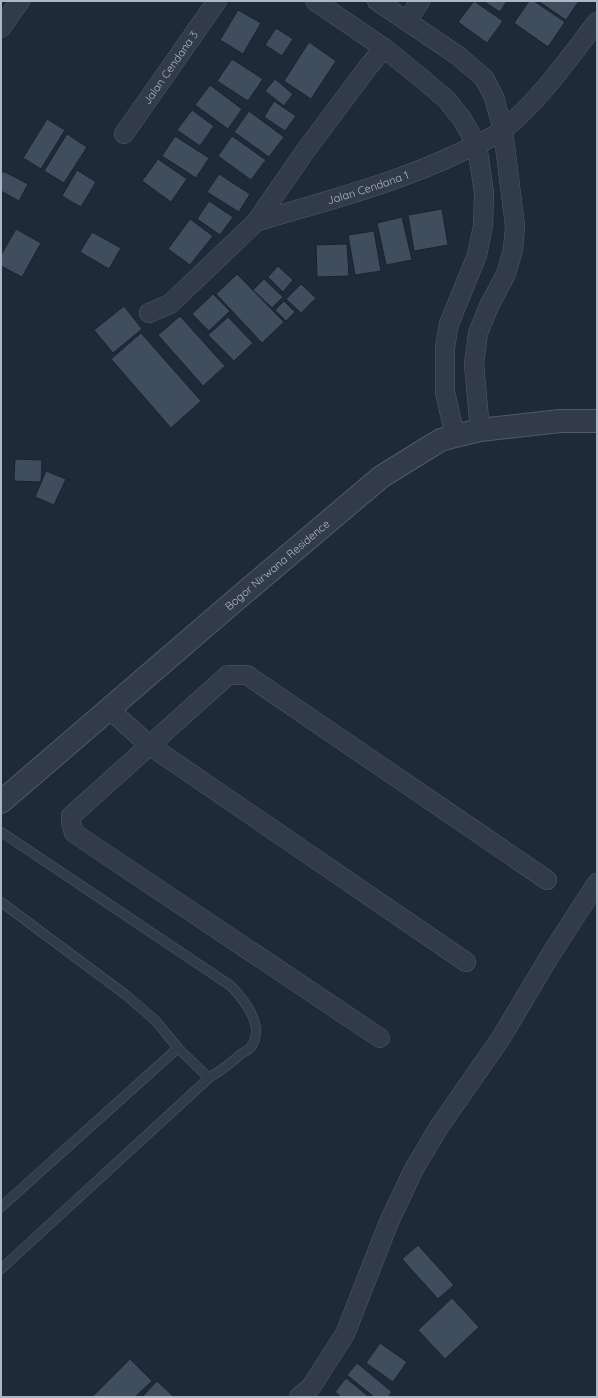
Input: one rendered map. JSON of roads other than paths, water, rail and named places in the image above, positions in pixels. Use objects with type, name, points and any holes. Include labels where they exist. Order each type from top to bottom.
[{"type":"street","points":[[1,28],[20,1]]},
{"type":"street","name":"Jalan Cendana 3","points":[[124,134],[217,1]]},
{"type":"street","points":[[315,1],[384,48],[447,100],[462,119],[477,145],[484,193],[483,226],[477,256],[449,324],[445,347],[445,392],[455,436]]},
{"type":"street","points":[[377,1],[458,55],[484,78],[494,97],[504,130],[515,226],[513,250],[506,274],[489,306],[478,333],[474,364],[480,430]]},
{"type":"street","points":[[407,21],[420,1]]},
{"type":"street","name":"Jalan Cendana 1","points":[[256,222],[384,183],[427,168],[477,145],[504,130],[542,94],[597,22]]},
{"type":"street","points":[[149,314],[170,304],[256,222],[306,150],[384,48]]},
{"type":"street","points":[[449,324],[478,333]]},
{"type":"street","name":"Bogor Nirwana Residence","points":[[1,802],[381,477],[441,440],[455,436],[480,430],[560,421],[597,421]]},
{"type":"street","points":[[380,1038],[74,833],[71,816],[228,674],[247,675],[547,880]]},
{"type":"street","points":[[108,709],[149,745],[466,962]]},
{"type":"street","points":[[299,1397],[311,1387],[345,1334],[389,1222],[414,1169],[439,1127],[501,1038],[551,954],[597,883]]},
{"type":"lane","points":[[1,832],[231,986],[242,998],[255,1023],[254,1038],[251,1046],[230,1064],[209,1078],[1,1269]]},
{"type":"lane","points":[[1,902],[126,995],[155,1020],[178,1048],[209,1078]]},
{"type":"lane","points":[[1,1207],[178,1048]]}]
